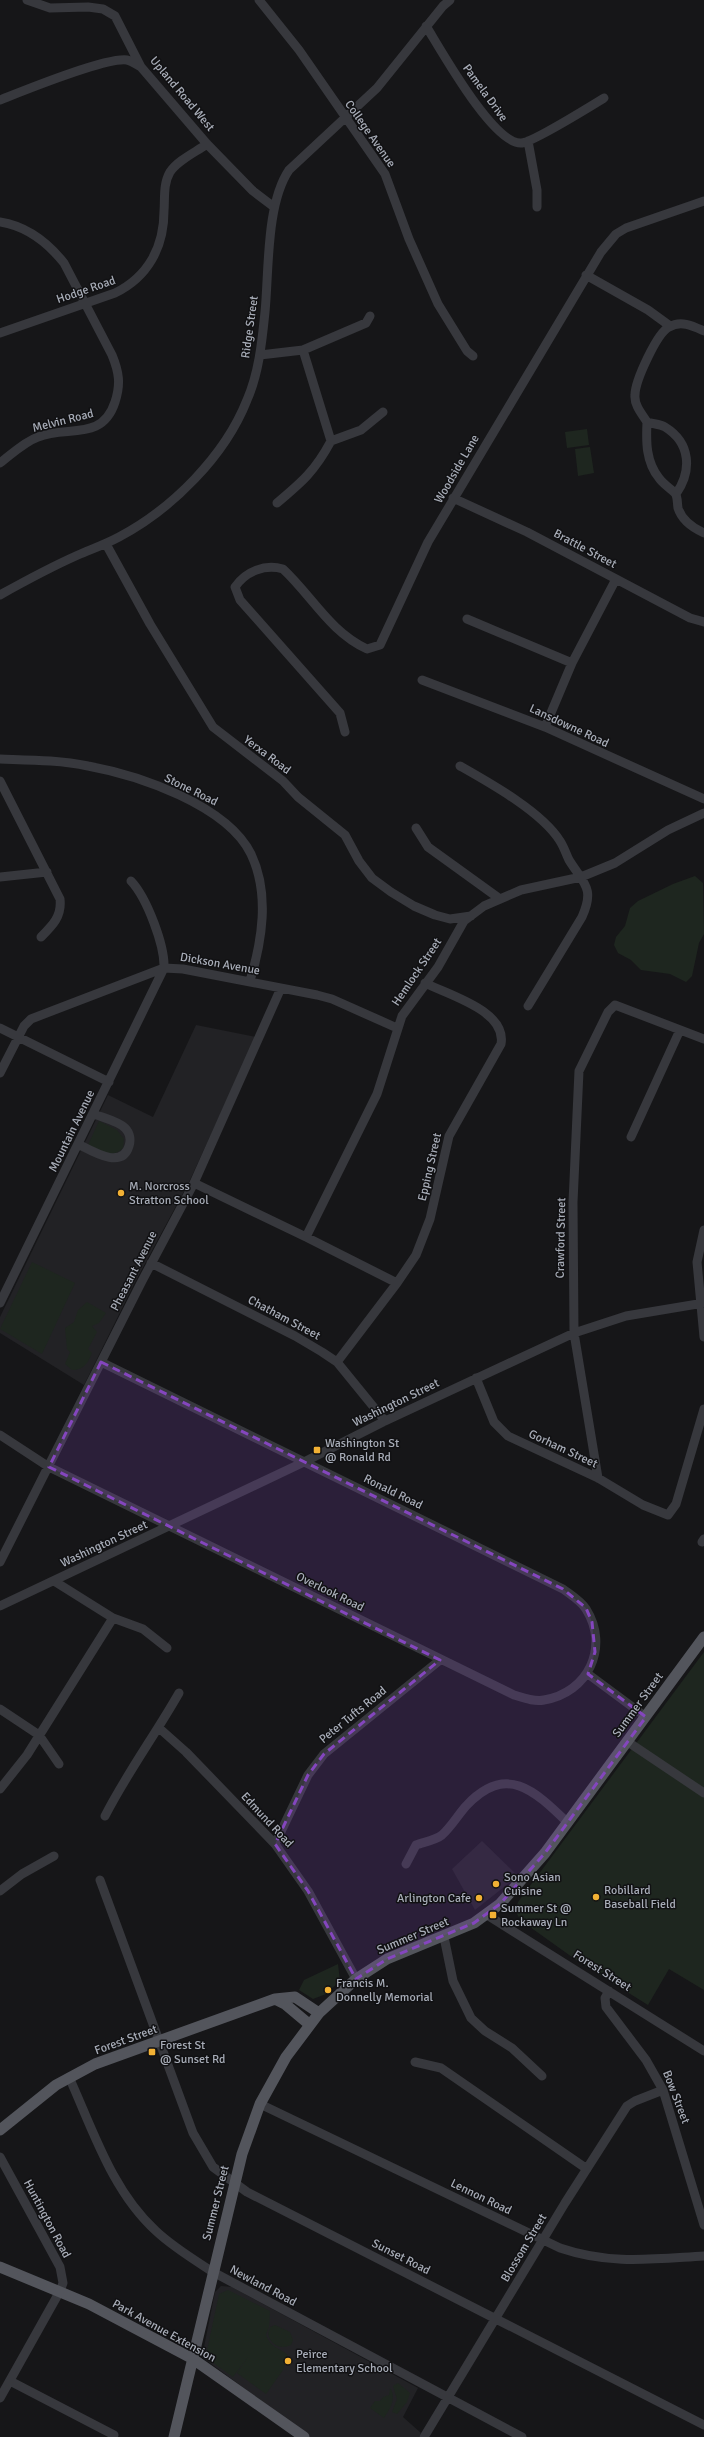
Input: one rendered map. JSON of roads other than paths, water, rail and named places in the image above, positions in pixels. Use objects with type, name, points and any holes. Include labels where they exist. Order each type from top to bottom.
[{"type":"main road","name":"Summer Street","points":[[174,2437],[234,2184],[249,2131],[260,2104],[276,2072],[320,2013],[356,1979],[387,1959],[444,1937],[487,1915],[530,1872],[628,1742],[704,1637]]},
{"type":"main road","name":"Forest Street","points":[[0,2130],[43,2094],[69,2077],[96,2064],[275,1999],[295,1997],[320,2013]]},
{"type":"main road","points":[[275,1999],[286,2004],[310,2025]]},
{"type":"main road","name":"Park Avenue Extension","points":[[0,2267],[60,2291],[193,2359],[302,2436]]},
{"type":"street","name":"Upland Road West","points":[[26,0],[50,8],[88,7],[103,9],[115,16],[141,67],[207,144],[253,191],[274,207]]},
{"type":"street","name":"College Avenue","points":[[259,0],[299,50],[345,119],[385,174],[409,239],[438,304],[460,340],[473,356]]},
{"type":"street","name":"Ridge Street","points":[[0,595],[76,556],[106,544],[158,513],[188,487],[201,472],[238,419],[248,400],[260,355],[274,207],[282,181],[289,170],[377,88],[426,26],[450,0]]},
{"type":"street","name":"Pamela Drive","points":[[426,26],[462,83],[495,128],[512,142],[528,141]]},
{"type":"street","points":[[0,100],[59,77],[109,63],[128,60],[141,67]]},
{"type":"street","points":[[537,207],[536,184],[528,141],[604,98]]},
{"type":"street","name":"Hodge Road","points":[[0,332],[115,294],[129,287],[143,274],[154,259],[161,238],[166,181],[171,171],[207,144]]},
{"type":"street","name":"Woodside Lane","points":[[345,732],[340,713],[240,600],[235,587],[242,576],[255,570],[272,566],[283,569],[334,626],[354,643],[367,649],[380,645],[428,542],[586,275],[607,244],[622,230],[656,216],[704,201]]},
{"type":"street","name":"Melvin Road","points":[[0,222],[33,234],[55,252],[64,263],[83,304],[118,369],[120,382],[114,405],[102,423],[94,427],[38,437],[0,463]]},
{"type":"street","points":[[586,275],[648,310],[670,326]]},
{"type":"street","points":[[260,355],[303,350],[366,323],[370,316]]},
{"type":"street","points":[[704,331],[689,325],[670,326],[665,329],[653,349],[636,388],[635,395],[638,408],[647,422],[647,453],[652,467],[659,478],[676,494],[679,510],[684,520],[693,528],[704,533]]},
{"type":"street","points":[[303,350],[331,441]]},
{"type":"street","points":[[277,503],[305,480],[321,459],[331,441],[361,430],[383,412]]},
{"type":"street","points":[[647,422],[664,426],[674,433],[684,447],[687,461],[686,474],[676,494]]},
{"type":"street","name":"Brattle Street","points":[[453,498],[527,532],[690,618],[704,622]]},
{"type":"street","name":"Yerxa Road","points":[[106,544],[150,624],[213,727],[283,780],[298,797],[345,835],[363,867],[372,878],[391,892],[414,906],[435,915],[450,919],[471,916]]},
{"type":"street","points":[[545,727],[572,663],[616,579]]},
{"type":"street","points":[[467,619],[572,663]]},
{"type":"street","name":"Lansdowne Road","points":[[422,680],[545,727],[704,799]]},
{"type":"street","name":"Stone Road","points":[[0,759],[47,760],[88,766],[123,775],[176,794],[222,819],[236,833],[251,854],[261,890],[261,932],[258,953],[250,981]]},
{"type":"street","points":[[460,766],[497,787],[545,823],[560,840],[569,859],[589,889],[589,903],[582,917],[528,1006]]},
{"type":"street","points":[[0,781],[60,899],[61,910],[55,923],[41,937]]},
{"type":"street","name":"Hemlock Street","points":[[306,1237],[377,1094],[402,1016],[438,967],[464,921],[484,906],[521,890],[581,877],[615,863],[668,830],[704,813]]},
{"type":"street","points":[[416,828],[428,847],[500,899]]},
{"type":"street","points":[[0,878],[47,872]]},
{"type":"street","points":[[131,881],[144,898],[162,950],[164,968]]},
{"type":"street","name":"Dickson Avenue","points":[[0,1073],[19,1037],[32,1019],[41,1014],[164,968],[183,969],[250,981],[332,999],[397,1028]]},
{"type":"street","name":"Mountain Avenue","points":[[0,1303],[94,1114],[164,968]]},
{"type":"street","name":"Epping Street","points":[[337,1362],[397,1284],[416,1254],[428,1230],[449,1136],[495,1057],[502,1040],[499,1025],[491,1016],[425,983]]},
{"type":"street","name":"Pheasant Avenue","points":[[0,1562],[20,1518],[49,1467],[151,1263],[194,1183],[281,988]]},
{"type":"street","name":"Crawford Street","points":[[598,1478],[574,1333],[573,1202],[578,1076],[583,1061],[614,1006],[621,1006],[680,1030]]},
{"type":"street","points":[[0,1028],[109,1082]]},
{"type":"street","points":[[632,1137],[680,1030],[704,1040]]},
{"type":"street","points":[[78,1144],[107,1157],[115,1158],[124,1155],[128,1148],[129,1136],[125,1128],[94,1114]]},
{"type":"street","points":[[194,1183],[306,1237],[397,1284]]},
{"type":"street","points":[[704,1230],[698,1262],[704,1336]]},
{"type":"street","name":"Chatham Street","points":[[151,1263],[302,1339],[337,1362],[385,1421]]},
{"type":"street","name":"Washington Street","points":[[0,1606],[304,1462],[385,1421],[574,1333],[626,1316],[702,1304]]},
{"type":"street","name":"Ronald Road","points":[[102,1362],[563,1589],[576,1598],[586,1608],[592,1622],[596,1638],[593,1662],[588,1674]]},
{"type":"street","name":"Gorham Street","points":[[476,1378],[494,1422],[508,1436],[598,1478],[643,1505],[668,1515],[676,1504],[704,1409]]},
{"type":"street","name":"Overlook Road","points":[[0,1435],[49,1467],[514,1695],[530,1700],[543,1700],[556,1697],[579,1684],[588,1674]]},
{"type":"street","points":[[54,1580],[113,1618],[143,1629],[167,1648]]},
{"type":"street","points":[[0,1789],[40,1735],[113,1618]]},
{"type":"street","name":"Peter Tufts Road","points":[[275,1844],[308,1775],[324,1754],[440,1660]]},
{"type":"street","points":[[588,1674],[646,1716]]},
{"type":"street","points":[[105,1816],[123,1782],[159,1728],[179,1693]]},
{"type":"street","points":[[0,1709],[40,1735],[59,1764]]},
{"type":"street","name":"Edmund Road","points":[[159,1728],[186,1752],[275,1844],[312,1897],[356,1979]]},
{"type":"street","points":[[628,1742],[704,1793]]},
{"type":"street","points":[[406,1864],[416,1845],[442,1835],[480,1792],[496,1784],[512,1783],[524,1786],[536,1794],[568,1822]]},
{"type":"street","points":[[0,1891],[22,1874],[54,1856]]},
{"type":"street","name":"Sunset Road","points":[[100,1880],[198,2145],[213,2166],[234,2184],[704,2425]]},
{"type":"street","name":"Forest Street","points":[[487,1915],[704,2051]]},
{"type":"street","points":[[444,1937],[453,1981],[471,2018],[484,2031],[512,2048],[542,2076]]},
{"type":"street","name":"Bow Street","points":[[609,1991],[605,1998],[606,2007],[646,2060],[663,2090],[704,2225]]},
{"type":"street","points":[[415,2062],[441,2068],[587,2169]]},
{"type":"street","name":"Newland Road","points":[[69,2077],[118,2184],[134,2207],[155,2230],[177,2248],[213,2272],[522,2437]]},
{"type":"street","name":"Blossom Street","points":[[424,2437],[495,2318],[627,2106],[634,2101],[663,2090]]},
{"type":"street","name":"Lennon Road","points":[[260,2104],[560,2248],[594,2258],[623,2260],[704,2256]]},
{"type":"street","name":"Huntington Road","points":[[0,2158],[60,2267],[62,2283],[60,2291],[0,2398]]},
{"type":"street","points":[[10,2381],[114,2435]]},
{"type":"place","name":"M. Norcross Stratton School","points":[[121,1193]]},
{"type":"place","name":"Washington St @ Ronald Rd","points":[[317,1450]]},
{"type":"place","name":"Sono Asian Cuisine","points":[[496,1884]]},
{"type":"place","name":"Robillard Baseball Field","points":[[596,1897]]},
{"type":"place","name":"Arlington Cafe","points":[[479,1898]]},
{"type":"place","name":"Summer St @ Rockaway Ln","points":[[493,1915]]},
{"type":"place","name":"Francis M. Donnelly Memorial","points":[[328,1990]]},
{"type":"place","name":"Forest St @ Sunset Rd","points":[[152,2052]]},
{"type":"place","name":"Peirce Elementary School","points":[[288,2361]]}]
